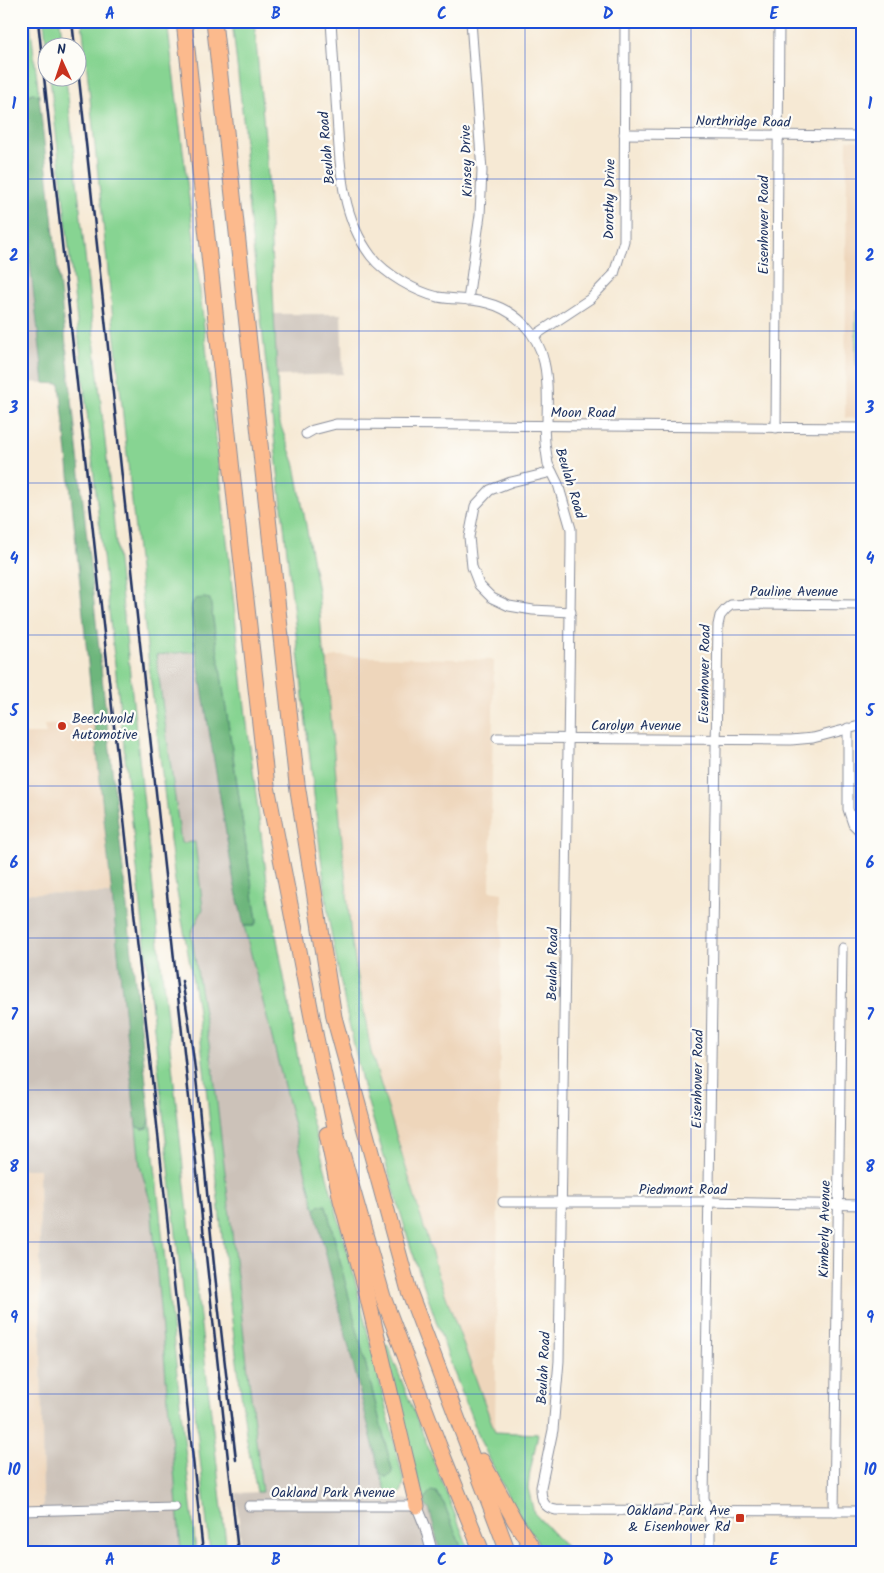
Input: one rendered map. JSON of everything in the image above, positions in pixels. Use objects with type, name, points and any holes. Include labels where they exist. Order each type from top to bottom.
[{"type":"highway","points":[[183,21],[188,52],[267,786],[316,1038],[336,1132],[383,1297],[439,1446],[482,1552]]},
{"type":"highway","points":[[214,21],[298,784],[334,1018],[409,1291],[508,1552]]},
{"type":"highway","points":[[316,1038],[316,1080],[339,1191],[365,1286],[417,1506]]},
{"type":"highway","points":[[448,1392],[515,1521],[535,1552]]},
{"type":"street","name":"Beulah Road","points":[[331,21],[341,174],[349,212],[361,240],[372,257],[386,271],[406,284],[437,296],[487,303],[506,310],[534,336],[544,360],[547,376],[545,443],[548,464],[558,484],[571,529],[559,1361],[553,1430],[541,1487],[541,1496],[544,1505],[549,1509],[556,1510],[708,1510]]},
{"type":"street","name":"Kinsey Drive","points":[[468,300],[480,215],[482,171],[471,21]]},
{"type":"street","name":"Dorothy Drive","points":[[534,336],[590,298],[614,274],[624,241],[625,21]]},
{"type":"street","name":"Eisenhower Road","points":[[776,428],[778,21]]},
{"type":"street","name":"Northridge Road","points":[[624,134],[863,136]]},
{"type":"street","name":"Moon Road","points":[[306,434],[313,430],[336,424],[863,428]]},
{"type":"street","points":[[552,472],[511,482],[490,490],[475,506],[469,537],[472,567],[479,585],[492,598],[509,606],[533,610],[570,612]]},
{"type":"street","name":"Pauline Avenue","points":[[726,609],[737,605],[863,605]]},
{"type":"street","name":"Eisenhower Road","points":[[710,1552],[710,1520],[704,1498],[716,739],[718,625],[720,616],[726,609]]},
{"type":"street","name":"Carolyn Avenue","points":[[498,738],[791,740],[813,738],[863,725]]},
{"type":"street","points":[[848,728],[848,809],[853,824],[863,834]]},
{"type":"street","name":"Kimberly Avenue","points":[[834,1511],[842,948]]},
{"type":"street","name":"Piedmont Road","points":[[503,1202],[709,1202],[863,1205]]},
{"type":"street","name":"Oakland Park Avenue","points":[[249,1506],[417,1506]]},
{"type":"street","points":[[417,1506],[432,1552]]},
{"type":"street","points":[[21,1511],[175,1507]]},
{"type":"street","points":[[708,1510],[863,1511]]},
{"type":"shaded area","points":[[847,140],[863,141],[863,419],[845,418]]},
{"type":"shaded area","points":[[21,185],[44,383],[21,382]]},
{"type":"shaded area","points":[[274,314],[341,314],[343,374],[277,376]]},
{"type":"shaded area","points":[[196,651],[234,882],[380,1473],[388,1497],[423,1502],[430,1511],[440,1552],[242,1552],[236,1493],[262,1492],[213,1068],[191,933],[203,909],[195,843],[181,843],[156,655]]},
{"type":"shaded area","points":[[336,656],[494,660],[490,891],[502,893],[495,1432],[438,1274],[371,1052],[351,937],[331,722],[327,660]]},
{"type":"shaded area","points":[[94,723],[111,894],[21,893],[21,734],[46,734],[44,725]]},
{"type":"shaded area","points":[[21,893],[111,894],[140,1166],[151,1204],[181,1552],[21,1552],[21,1511],[43,1510],[39,1169],[21,1169]]},
{"type":"shaded area","points":[[39,1168],[43,1510],[21,1511],[21,1169]]},
{"type":"green space","points":[[21,21],[30,21],[39,96],[33,93],[21,98]]},
{"type":"green space","points":[[44,21],[60,21],[62,38],[46,38]]},
{"type":"green space","points":[[82,21],[167,21],[197,263],[246,716],[269,896],[302,1084],[353,1272],[404,1482],[401,1492],[394,1498],[388,1497],[380,1473],[386,1477],[391,1475],[392,1470],[326,1206],[320,1205],[315,1210],[244,926],[254,926],[257,921],[210,600],[204,598],[191,607],[196,651],[156,655],[181,843],[195,842],[203,909],[191,933],[213,1068],[262,1492],[257,1492],[247,1441],[226,1273],[197,1004],[175,881],[150,675],[88,79],[88,38],[84,38]]},
{"type":"green space","points":[[232,21],[254,21],[267,159],[279,421],[295,465],[318,591],[323,651],[327,660],[351,937],[371,1052],[438,1274],[495,1432],[538,1434],[528,1488],[534,1513],[571,1552],[544,1552],[511,1502],[481,1442],[453,1370],[411,1248],[363,1086],[347,1014],[329,922],[320,849],[247,193],[244,127]]},
{"type":"green space","points":[[51,88],[67,88],[186,1195],[227,1552],[210,1552]]},
{"type":"green space","points":[[33,93],[39,96],[150,1119],[148,1128],[142,1129],[136,1126],[60,384],[44,383],[21,185],[21,98]]},
{"type":"green space","points":[[856,311],[863,311],[863,366],[856,365]]},
{"type":"green space","points":[[195,599],[210,599],[257,921],[254,926],[244,926],[234,882],[196,651],[191,607]]},
{"type":"green space","points":[[150,1119],[196,1552],[181,1552],[151,1204],[140,1166],[136,1126],[142,1129],[148,1128]]},
{"type":"green space","points":[[320,1205],[326,1205],[392,1470],[391,1475],[386,1477],[380,1473],[315,1210]]},
{"type":"green space","points":[[384,1344],[387,1344],[470,1552],[463,1552],[444,1504],[436,1492],[423,1502]]},
{"type":"green space","points":[[431,1491],[436,1492],[444,1504],[463,1552],[440,1552],[430,1511],[423,1502]]},
{"type":"railway","points":[[38,21],[203,1552]]},
{"type":"railway","points":[[72,21],[74,38]]},
{"type":"railway","points":[[80,88],[238,1552]]},
{"type":"railway","points":[[182,981],[196,1080],[236,1460]]},
{"type":"place","name":"Beechwold Automotive","points":[[62,726]]},
{"type":"place","name":"Oakland Park Ave & Eisenhower Rd","points":[[740,1518]]}]
